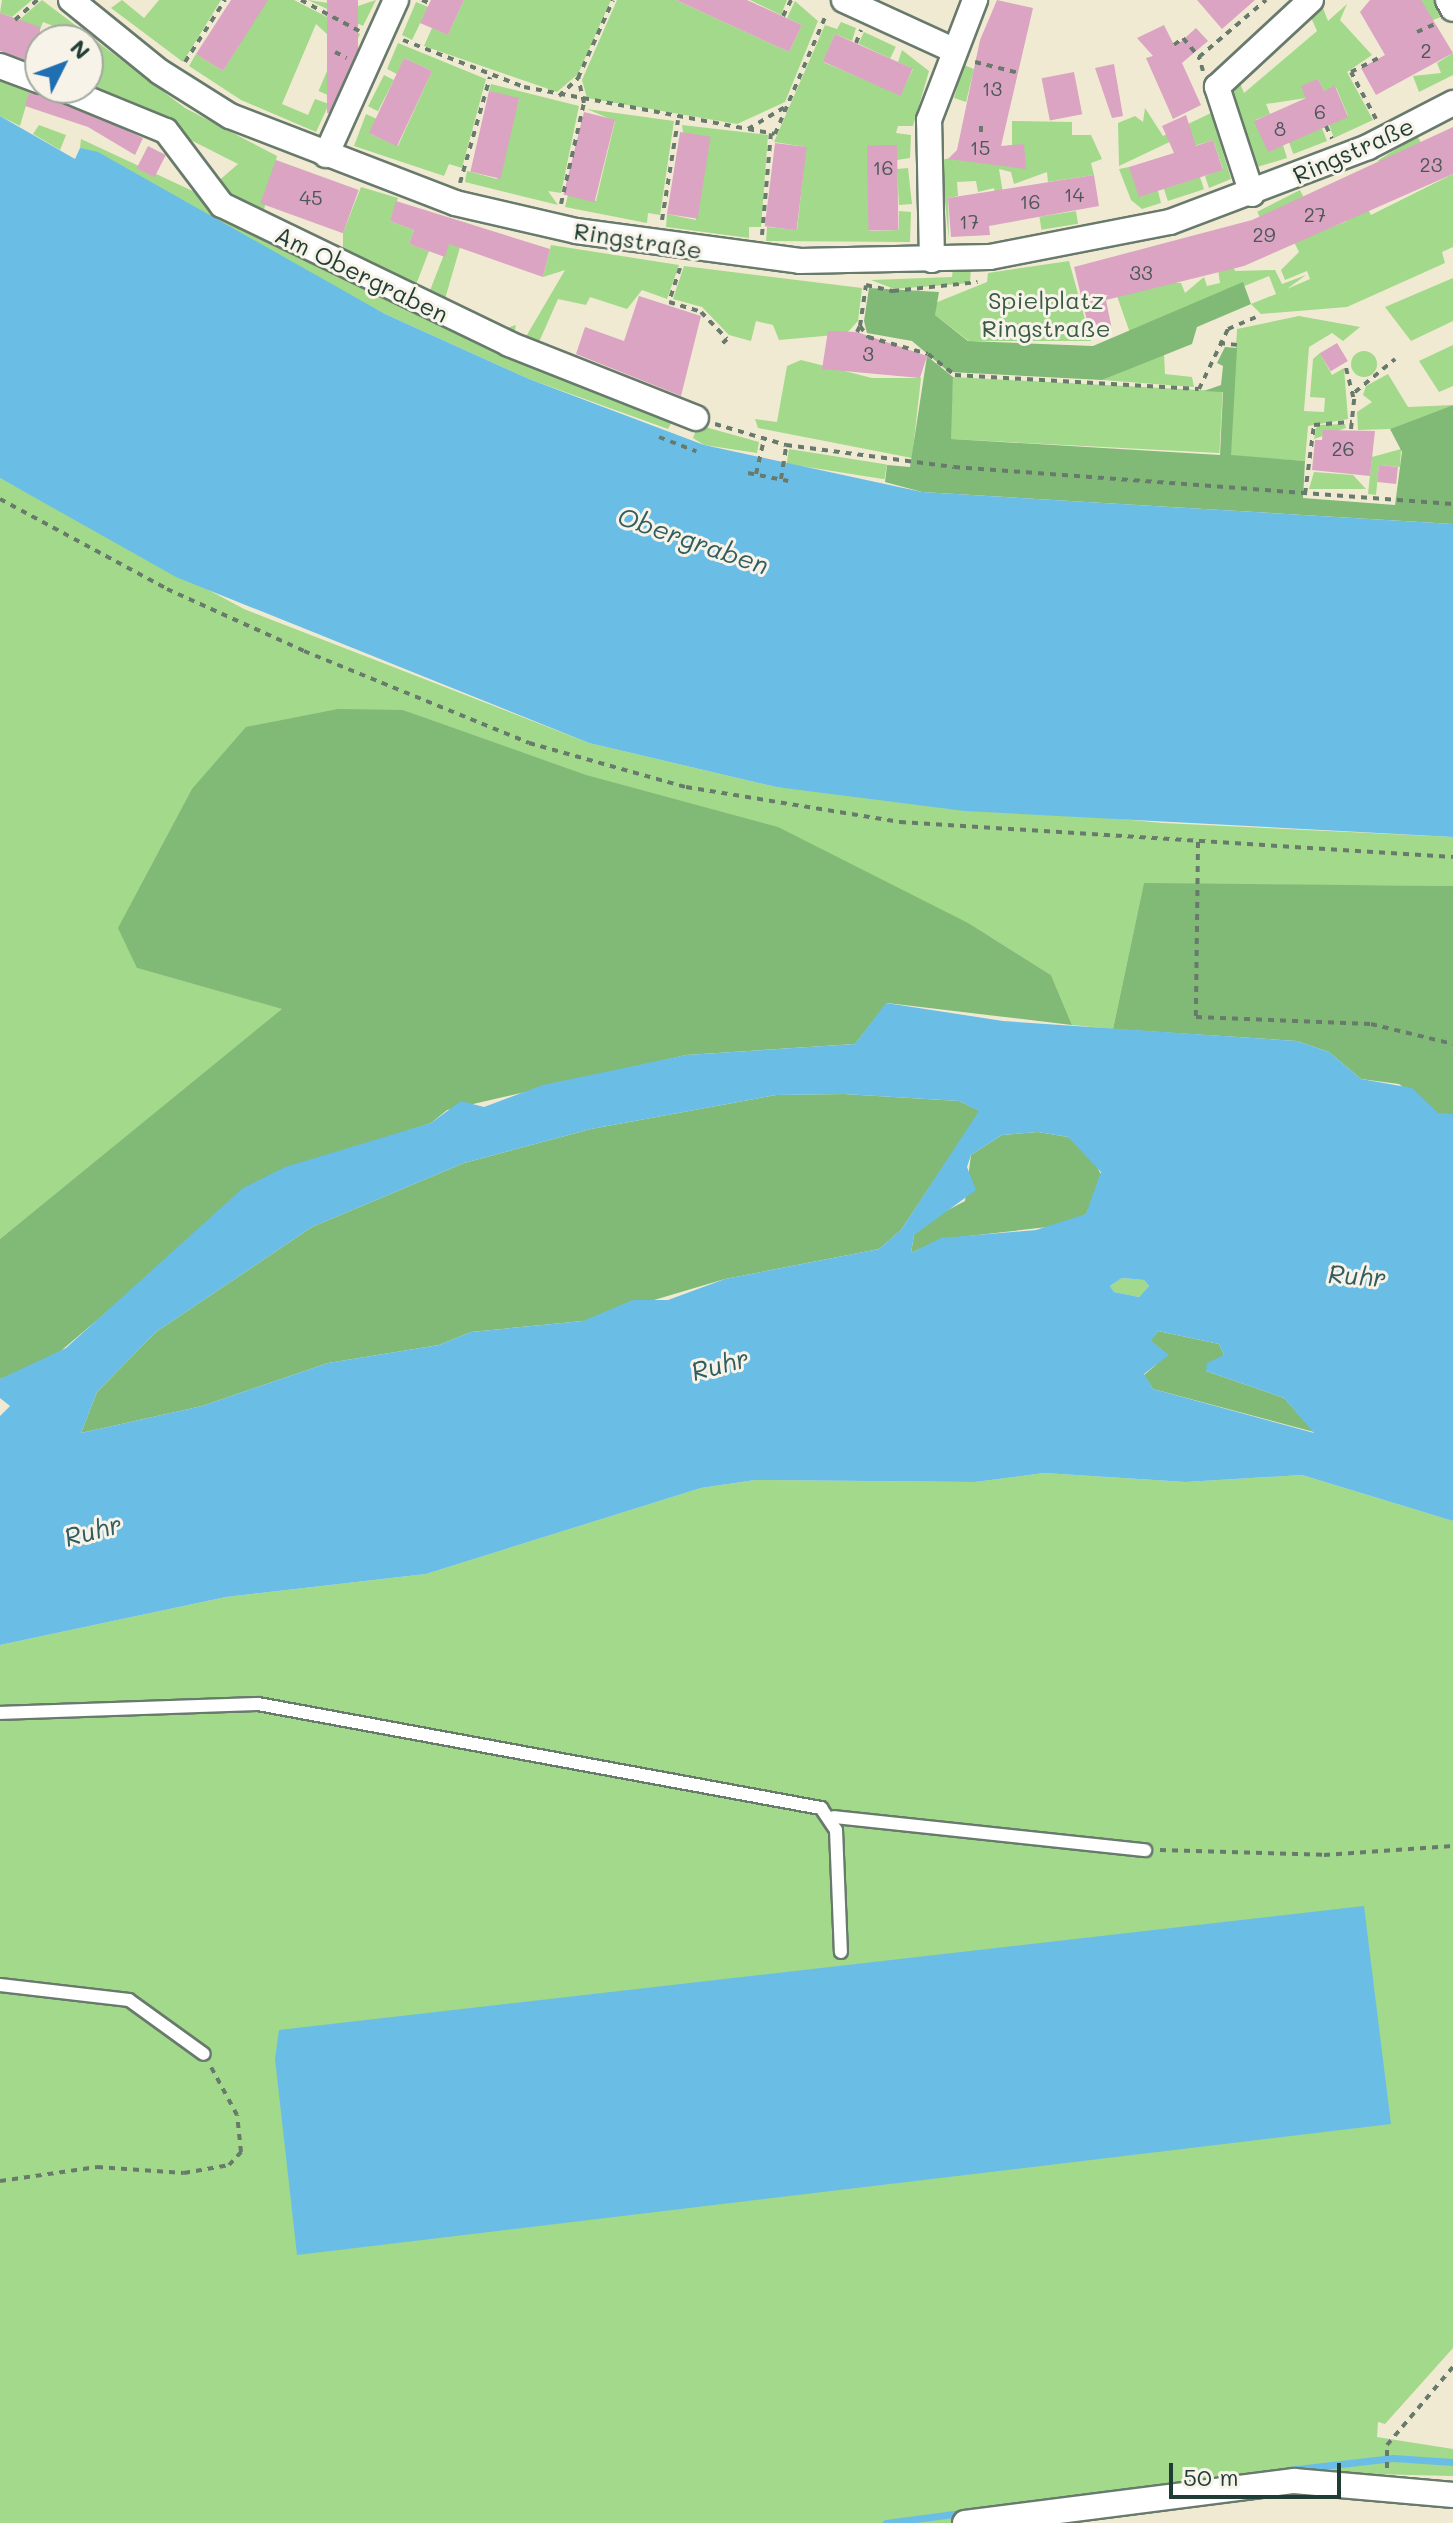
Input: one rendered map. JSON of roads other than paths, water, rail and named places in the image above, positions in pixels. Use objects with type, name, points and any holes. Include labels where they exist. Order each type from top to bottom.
[{"type":"street","name":"Ringstraße","points":[[71,0],[160,72],[230,116],[326,155],[455,203],[556,227],[761,258],[932,260],[1067,245],[1252,194],[1386,138],[1453,103]]},
{"type":"street","points":[[326,155],[396,0]]},
{"type":"street","points":[[844,0],[950,52]]},
{"type":"street","points":[[932,260],[926,147],[950,52],[975,0]]},
{"type":"street","points":[[1252,194],[1217,87],[1311,0]]},
{"type":"street","points":[[0,66],[24,75]]},
{"type":"street","name":"Am Obergraben","points":[[100,104],[166,131],[212,193],[246,217],[509,344],[696,418]]},
{"type":"street","points":[[965,2523],[1294,2481],[1453,2495]]},
{"type":"lane","points":[[0,1713],[258,1704],[752,1791],[834,1817],[1145,1850]]},
{"type":"lane","points":[[834,1817],[841,1952]]},
{"type":"lane","points":[[0,1985],[129,2000],[204,2054]]},
{"type":"water","name":"Obergraben","points":[[0,116],[75,159],[80,148],[98,152],[385,314],[529,379],[704,445],[922,492],[1453,524],[1453,837],[965,811],[776,787],[589,743],[176,577],[0,478]]},
{"type":"water","name":"Ruhr","points":[[886,1003],[1003,1021],[1297,1041],[1329,1052],[1361,1079],[1412,1088],[1438,1113],[1453,1114],[1453,1521],[1302,1475],[1186,1482],[1044,1473],[975,1482],[755,1480],[701,1488],[426,1574],[226,1597],[0,1645],[0,1416],[10,1406],[0,1398],[0,1379],[66,1348],[243,1188],[285,1167],[431,1123],[461,1101],[484,1107],[543,1085],[686,1055],[855,1044]],"holes":[[[844,1094],[959,1101],[979,1111],[901,1230],[879,1249],[725,1279],[668,1300],[633,1300],[583,1321],[471,1332],[439,1345],[328,1363],[202,1406],[81,1433],[97,1392],[156,1332],[312,1227],[464,1163],[591,1129],[776,1095]],[[1038,1132],[1068,1137],[1101,1172],[1086,1214],[1036,1230],[941,1238],[911,1253],[914,1235],[976,1190],[967,1167],[971,1155],[1002,1135]],[[1122,1278],[1144,1280],[1149,1286],[1139,1297],[1114,1292],[1110,1286]],[[1158,1331],[1219,1344],[1224,1355],[1207,1363],[1206,1371],[1284,1398],[1314,1433],[1153,1389],[1144,1374],[1169,1355],[1151,1341]]]},
{"type":"water","points":[[1364,1906],[1391,2124],[297,2255],[275,2059],[279,2030]]},
{"type":"waterway","points":[[1288,2470],[1393,2458],[1453,2462]]},
{"type":"waterway","points":[[886,2523],[1133,2490]]},
{"type":"park label","name":"Spielplatz Ringstraße","points":[[1046,314]]}]
